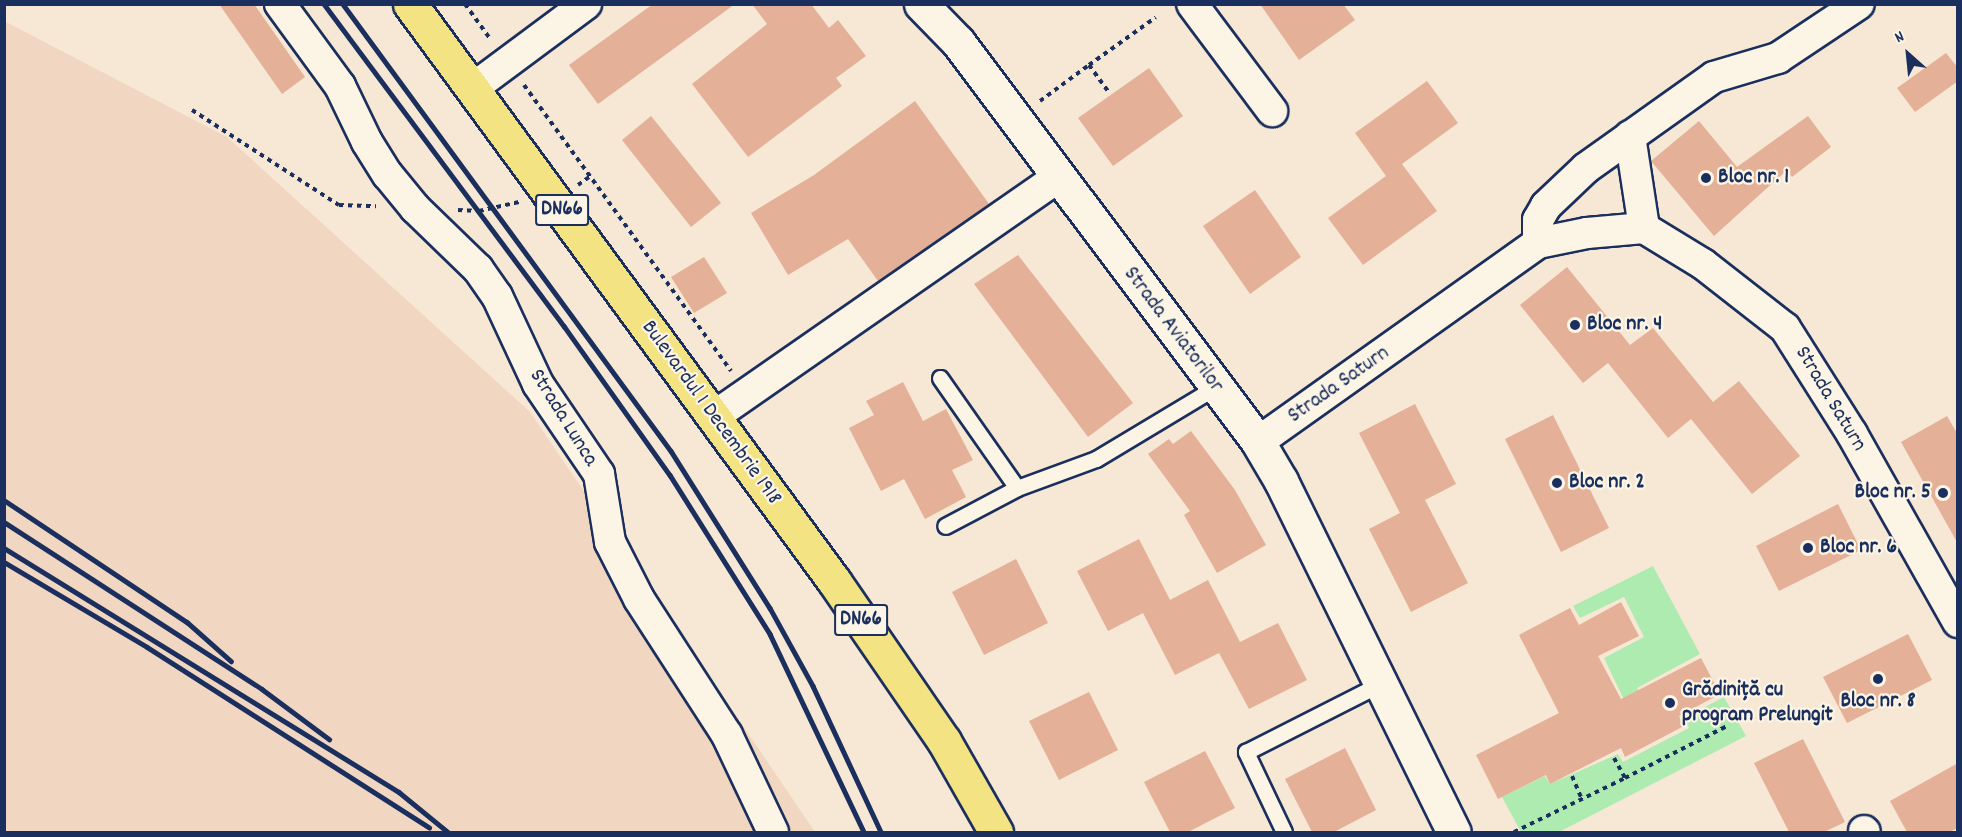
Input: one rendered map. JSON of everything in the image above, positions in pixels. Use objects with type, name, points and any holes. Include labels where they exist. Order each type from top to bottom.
[{"type":"main road","name":"Bulevardul 1 Decembrie 1918","points":[[410,4],[556,201],[896,671],[944,741],[996,832]]},
{"type":"street","name":"Strada Lunca","points":[[279,4],[340,86],[367,142],[415,208],[478,269],[497,296],[544,393],[599,474],[610,542],[639,599],[727,735],[773,832]]},
{"type":"street","points":[[472,88],[586,4]]},
{"type":"street","name":"Strada Aviatorilor","points":[[921,4],[958,42],[1258,442],[1281,481],[1454,832]]},
{"type":"street","points":[[1192,4],[1272,111]]},
{"type":"street","points":[[1538,243],[1538,220],[1546,206],[1586,168],[1714,77],[1778,58],[1859,4]]},
{"type":"street","points":[[1630,136],[1644,228]]},
{"type":"street","points":[[713,417],[1058,177]]},
{"type":"street","name":"Strada Saturn","points":[[1258,442],[1538,243],[1587,233],[1644,228],[1703,264],[1785,327],[1846,425],[1958,622]]},
{"type":"lane","points":[[940,378],[1017,488]]},
{"type":"lane","points":[[945,526],[1017,488],[1096,459],[1216,387]]},
{"type":"lane","points":[[1284,832],[1246,752],[1382,683]]},
{"type":"path","points":[[465,4],[592,175],[747,393]]},
{"type":"path","points":[[1015,119],[1156,17]]},
{"type":"path","points":[[1089,65],[1109,93]]},
{"type":"path","points":[[192,110],[339,205],[479,211],[513,203],[556,201],[592,175]]},
{"type":"path","points":[[1514,832],[1729,725]]},
{"type":"path","points":[[1614,758],[1624,778]]},
{"type":"path","points":[[1572,776],[1582,799]]},
{"type":"shaded area","points":[[4,21],[227,137],[530,412],[815,832],[5,832]]},
{"type":"green space","points":[[1653,566],[1700,654],[1637,688],[1641,696],[1626,704],[1604,658],[1644,637],[1624,597],[1580,618],[1573,606]]},
{"type":"green space","points":[[1724,697],[1746,736],[1559,832],[1521,832],[1502,797],[1545,776],[1550,784],[1618,754],[1623,762],[1689,728],[1684,718]]},
{"type":"building","points":[[219,4],[254,4],[305,77],[282,94]]},
{"type":"building","points":[[653,4],[735,4],[598,104],[569,65]]},
{"type":"building","points":[[752,4],[811,4],[829,28],[838,20],[866,56],[836,78],[842,86],[748,157],[692,84],[767,24]]},
{"type":"building","points":[[1260,4],[1343,4],[1355,20],[1299,60]]},
{"type":"building","points":[[1946,53],[1958,68],[1958,81],[1915,112],[1897,88]]},
{"type":"building","points":[[1149,68],[1183,116],[1113,166],[1078,118]]},
{"type":"building","points":[[1427,81],[1458,123],[1402,164],[1437,211],[1363,265],[1328,218],[1386,176],[1355,133]]},
{"type":"building","points":[[915,101],[989,204],[878,281],[848,239],[788,275],[751,213],[814,175]]},
{"type":"building","points":[[651,116],[721,203],[691,227],[622,140]]},
{"type":"building","name":"Bloc nr. 1","points":[[1808,116],[1831,147],[1792,177],[1787,170],[1714,236],[1651,161],[1699,121],[1737,167]]},
{"type":"building","points":[[1255,190],[1301,257],[1250,294],[1203,226]]},
{"type":"building","points":[[1018,255],[1133,403],[1088,437],[974,284]]},
{"type":"building","points":[[704,257],[727,293],[694,313],[671,277]]},
{"type":"building","points":[[1567,267],[1630,345],[1653,328],[1713,402],[1739,381],[1800,456],[1752,494],[1691,419],[1668,438],[1608,363],[1583,383],[1520,305]]},
{"type":"building","points":[[903,382],[923,421],[946,409],[973,460],[952,470],[966,497],[925,519],[904,479],[881,491],[849,428],[874,415],[866,401]]},
{"type":"building","points":[[1415,404],[1456,484],[1425,500],[1468,583],[1411,612],[1369,529],[1400,513],[1359,433]]},
{"type":"building","name":"Bloc nr. 2","points":[[1553,415],[1609,528],[1561,552],[1505,439]]},
{"type":"building","name":"Bloc nr. 5","points":[[1947,416],[1958,435],[1958,544],[1901,442]]},
{"type":"building","points":[[1191,431],[1235,490],[1266,545],[1217,573],[1184,515],[1190,511],[1148,454],[1169,439],[1173,444]]},
{"type":"building","name":"Bloc nr. 6","points":[[1838,504],[1861,550],[1779,591],[1756,546]]},
{"type":"building","points":[[1139,539],[1170,600],[1208,580],[1240,642],[1278,623],[1307,680],[1249,709],[1219,653],[1175,675],[1143,613],[1108,631],[1077,571]]},
{"type":"building","points":[[1016,559],[1048,623],[984,655],[952,592]]},
{"type":"building","name":"Grădiniță cu program Prelungit","points":[[1621,602],[1639,636],[1598,656],[1621,699],[1701,658],[1720,694],[1679,716],[1684,726],[1625,757],[1621,748],[1550,784],[1546,775],[1498,799],[1476,755],[1559,713],[1519,635],[1570,608],[1579,625]]},
{"type":"building","name":"Bloc nr. 8","points":[[1908,634],[1932,680],[1847,723],[1823,677]]},
{"type":"building","points":[[1089,692],[1118,750],[1059,780],[1029,721]]},
{"type":"building","points":[[1803,739],[1845,822],[1824,832],[1789,832],[1754,763]]},
{"type":"building","points":[[1345,748],[1376,810],[1334,832],[1312,832],[1285,779]]},
{"type":"building","points":[[1205,751],[1235,808],[1188,832],[1170,832],[1144,782]]},
{"type":"building","points":[[1958,763],[1958,828],[1949,832],[1907,832],[1890,801]]},
{"type":"railway","points":[[324,4],[564,326],[670,475],[770,634],[864,832]]},
{"type":"railway","points":[[343,4],[671,451],[770,608],[813,686],[881,832]]},
{"type":"railway","points":[[4,500],[187,622],[231,661]]},
{"type":"railway","points":[[4,522],[262,689],[329,739]]},
{"type":"railway","points":[[4,548],[399,792],[448,832]]},
{"type":"railway","points":[[4,562],[147,647],[429,827]]},
{"type":"place","name":"Bloc nr. 1","points":[[1706,178]]},
{"type":"place","name":"Bloc nr. 4","points":[[1575,325]]},
{"type":"place","name":"Bloc nr. 2","points":[[1557,483]]},
{"type":"place","name":"Bloc nr. 5","points":[[1943,493]]},
{"type":"place","name":"Bloc nr. 6","points":[[1808,548]]},
{"type":"place","name":"Bloc nr. 8","points":[[1878,679]]},
{"type":"place","name":"Grădiniță cu program Prelungit","points":[[1670,703]]}]
